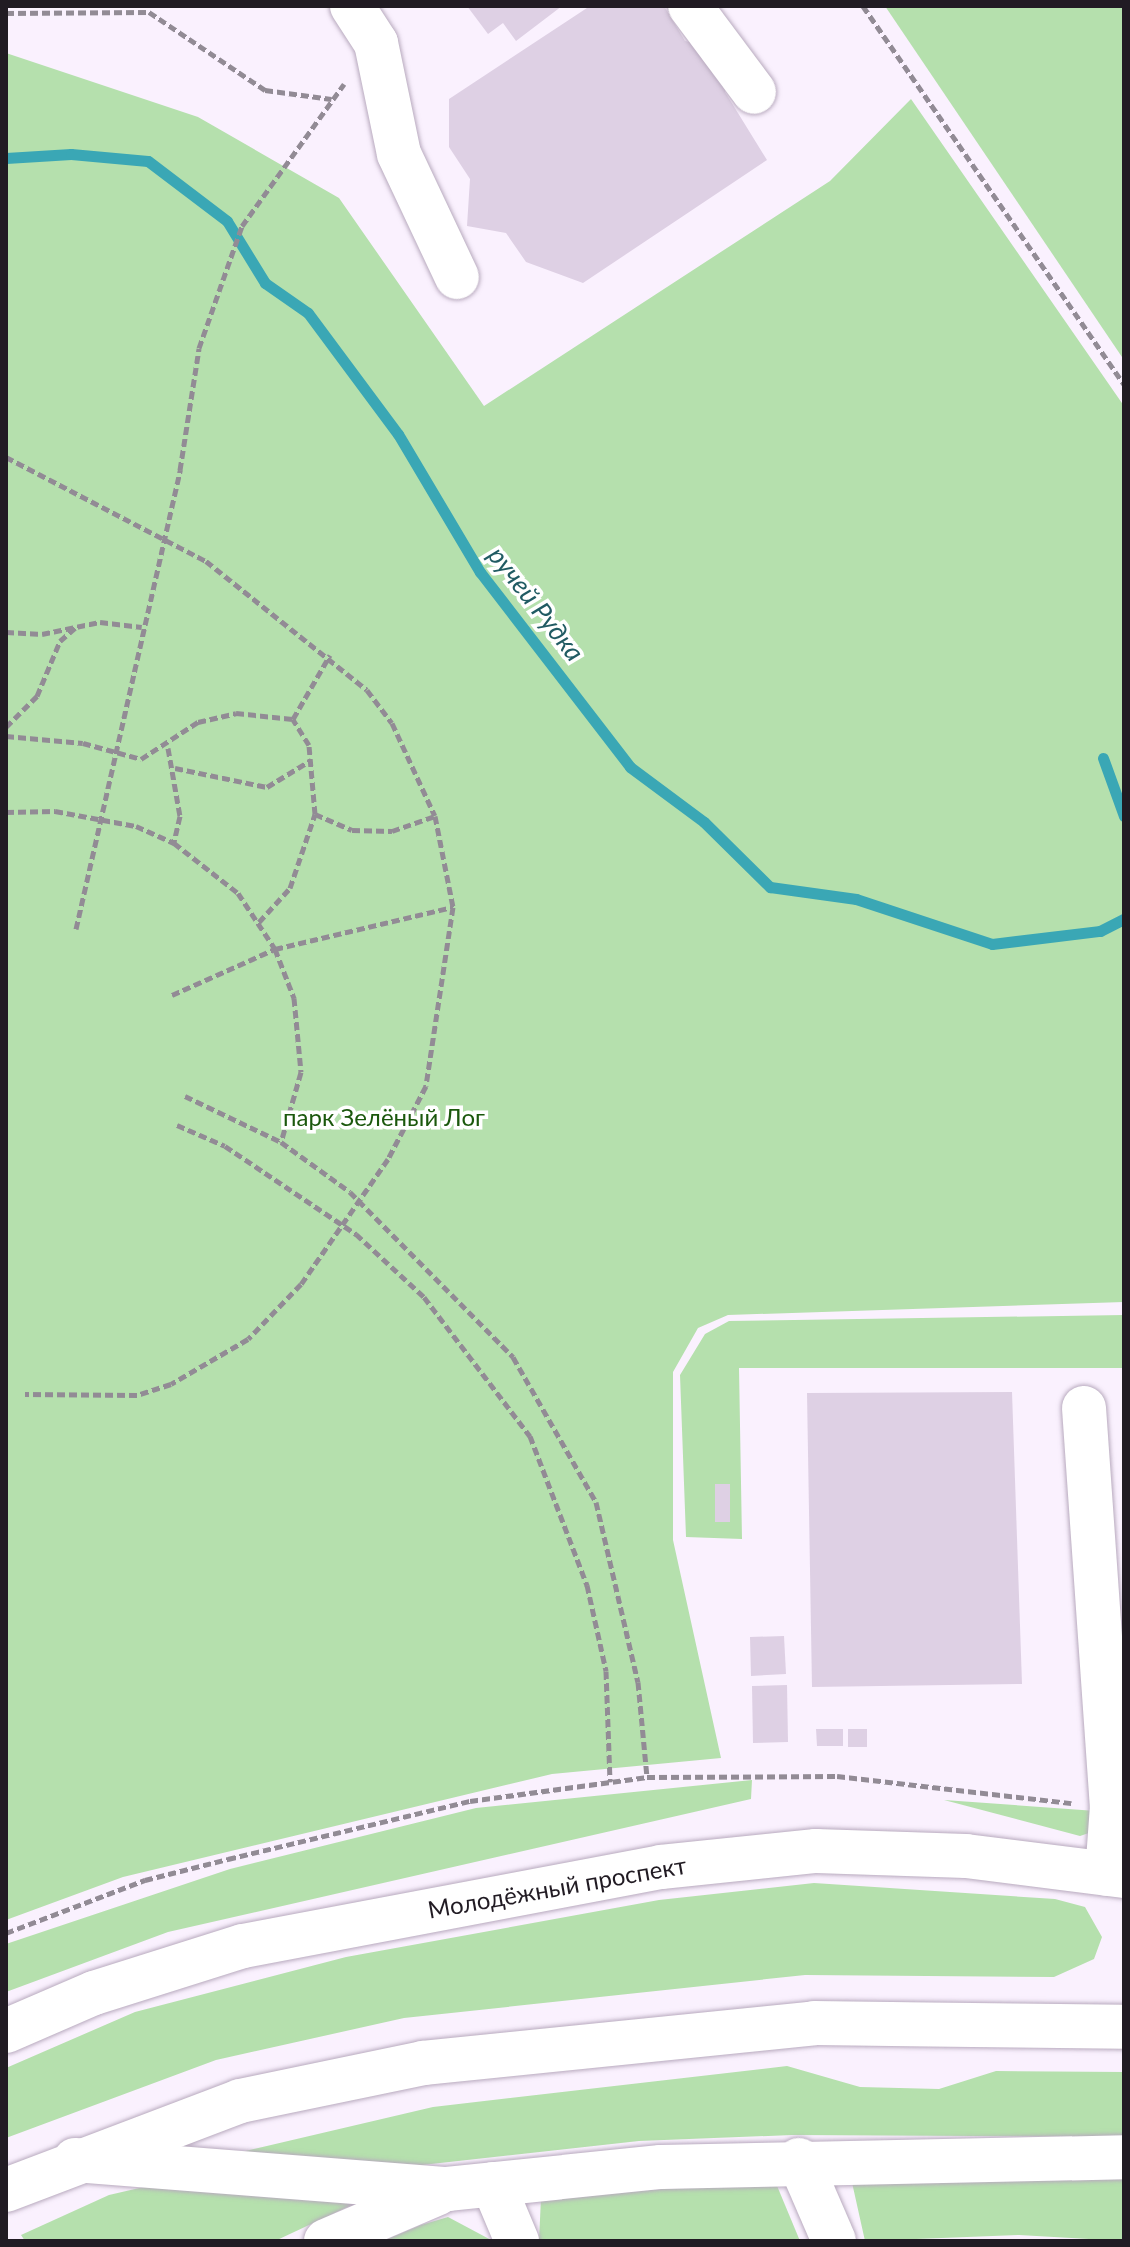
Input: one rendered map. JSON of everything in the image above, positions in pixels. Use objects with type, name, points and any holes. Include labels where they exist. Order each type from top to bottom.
[{"type":"main road","points":[[352,6],[376,43],[399,154],[457,277]]},
{"type":"main road","points":[[690,6],[754,92]]},
{"type":"main road","points":[[1084,1408],[1115,1875]]},
{"type":"main road","name":"Молодёжный проспект","points":[[6,2031],[94,1993],[243,1946],[661,1867],[816,1851],[966,1856],[1115,1875]]},
{"type":"main road","points":[[6,2190],[72,2160],[240,2101],[423,2063],[814,2023],[1124,2027]]},
{"type":"main road","points":[[72,2160],[447,2189],[799,2160],[1124,2157]]},
{"type":"main road","points":[[799,2160],[834,2241]]},
{"type":"main road","points":[[493,2184],[517,2241]]},
{"type":"main road","points":[[326,2241],[447,2189]]},
{"type":"path","points":[[863,6],[1124,385]]},
{"type":"path","points":[[6,13],[149,12],[265,90],[331,99]]},
{"type":"path","points":[[76,929],[199,348],[242,226],[315,120]]},
{"type":"path","points":[[6,457],[161,537],[238,583],[330,655],[392,723],[435,816],[453,907],[426,1086],[359,1200],[301,1284],[248,1339],[204,1367],[137,1395],[25,1394]]},
{"type":"path","points":[[6,727],[37,696],[60,641],[77,627]]},
{"type":"path","points":[[6,632],[142,627]]},
{"type":"path","points":[[293,719],[330,655]]},
{"type":"path","points":[[6,736],[141,759],[168,748],[210,719],[293,719]]},
{"type":"path","points":[[259,922],[290,888],[315,814],[311,760],[293,719]]},
{"type":"path","points":[[168,748],[175,768],[174,843]]},
{"type":"path","points":[[175,768],[267,787],[311,760]]},
{"type":"path","points":[[6,812],[99,817],[174,843],[238,893],[275,949],[294,998],[301,1072],[281,1142]]},
{"type":"path","points":[[315,814],[352,830],[392,831],[435,816]]},
{"type":"path","points":[[172,995],[275,949],[453,907]]},
{"type":"path","points":[[185,1096],[281,1142],[359,1200],[513,1357],[596,1502],[638,1682],[647,1777]]},
{"type":"path","points":[[177,1125],[225,1146],[343,1224],[424,1297],[530,1436],[587,1585],[606,1671],[610,1782]]},
{"type":"path","points":[[6,1933],[215,1863],[470,1801],[647,1777],[837,1776],[956,1795],[1112,1806]]},
{"type":"green space","points":[[885,6],[1124,6],[1124,360]]},
{"type":"green space","name":"парк Зелёный Лог","points":[[6,53],[198,117],[339,198],[484,406],[830,181],[911,99],[1124,406],[1124,1302],[728,1315],[698,1328],[673,1372],[673,1540],[721,1758],[552,1774],[123,1877],[6,1920]]},
{"type":"green space","points":[[1124,1315],[1124,1368],[739,1368],[742,1539],[686,1537],[680,1375],[705,1334],[729,1321]]},
{"type":"green space","points":[[752,1780],[751,1799],[168,1932],[6,1992],[6,1944],[230,1869],[476,1808]]},
{"type":"green space","points":[[944,1800],[1096,1811],[1089,1833],[1080,1836]]},
{"type":"green space","points":[[814,1883],[1055,1899],[1085,1907],[1102,1937],[1094,1959],[1054,1977],[805,1975],[404,2018],[216,2060],[6,2138],[6,2068],[135,2012],[346,1957],[659,1900]]},
{"type":"green space","points":[[787,2066],[860,2087],[939,2089],[996,2071],[1124,2072],[1124,2137],[792,2135],[639,2141],[422,2165],[220,2157],[433,2107]]},
{"type":"green space","points":[[1124,2176],[1124,2241],[1019,2235],[865,2241],[851,2178]]},
{"type":"green space","points":[[775,2181],[800,2241],[539,2241],[541,2198]]},
{"type":"green space","points":[[148,2186],[358,2202],[275,2241],[25,2241],[21,2235],[109,2195]]},
{"type":"green space","points":[[448,2217],[493,2241],[383,2241],[421,2225]]},
{"type":"building","points":[[467,6],[562,6],[516,41],[503,23],[488,34]]},
{"type":"building","points":[[590,6],[664,6],[685,41],[729,51],[725,92],[767,160],[583,283],[526,262],[506,233],[467,226],[470,179],[449,147],[449,99]]},
{"type":"building","points":[[1012,1392],[1022,1684],[812,1687],[807,1393]]},
{"type":"building","points":[[715,1484],[730,1484],[730,1522],[715,1522]]},
{"type":"building","points":[[784,1636],[786,1674],[751,1676],[750,1637]]},
{"type":"building","points":[[787,1685],[788,1742],[753,1743],[752,1686]]},
{"type":"building","points":[[816,1729],[843,1729],[843,1746],[817,1746]]},
{"type":"building","points":[[848,1729],[867,1729],[867,1747],[848,1747]]},
{"type":"waterway","name":"ручей Рудка","points":[[6,158],[71,154],[148,161],[227,221],[265,283],[308,313],[398,434],[480,572],[630,767],[704,822],[770,887],[856,899],[992,944],[1100,931],[1124,919]]},
{"type":"waterway","name":"ручей Рудка","points":[[1103,758],[1124,816]]}]
